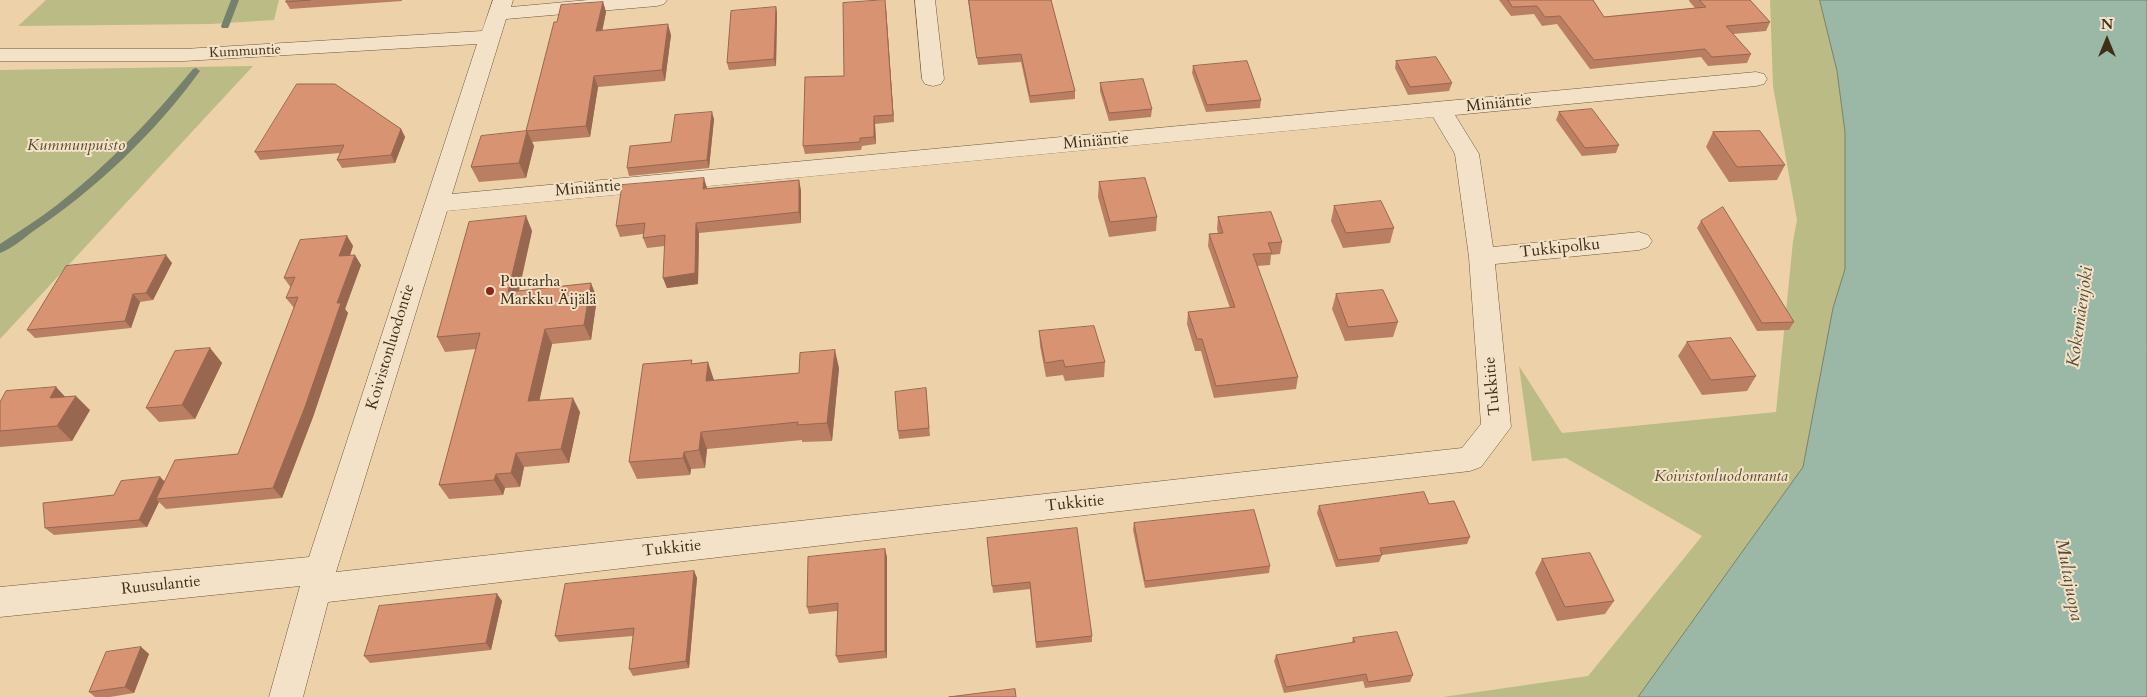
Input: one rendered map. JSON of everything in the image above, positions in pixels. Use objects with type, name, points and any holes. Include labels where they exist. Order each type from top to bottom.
[{"type":"street","name":"Kummuntie","points":[[0,54],[184,55],[497,17],[657,0]]},
{"type":"street","points":[[926,0],[933,79]]},
{"type":"street","name":"Koivistonluodontie","points":[[286,697],[318,580],[497,17]]},
{"type":"street","name":"Miniäntie","points":[[436,204],[1756,79]]},
{"type":"street","name":"Tukkitie","points":[[318,580],[1470,459],[1496,427],[1482,257],[1467,154],[1440,110]]},
{"type":"street","name":"Tukkipolku","points":[[1482,257],[1639,241]]},
{"type":"street","name":"Ruusulantie","points":[[0,602],[318,580]]},
{"type":"green space","points":[[46,0],[279,0],[274,20],[211,24],[18,26]]},
{"type":"green space","name":"Koivistonluodonranta","points":[[1770,0],[1820,0],[1837,71],[1845,132],[1845,269],[1833,308],[1803,467],[1638,697],[1443,697],[1588,676],[1702,536],[1566,458],[1532,461],[1519,366],[1562,433],[1776,412],[1793,241],[1797,220],[1773,86]]},
{"type":"green space","name":"Kummunpuisto","points":[[253,66],[0,339],[0,70]]},
{"type":"water","points":[[1820,0],[2147,0],[2147,697],[1638,697],[1803,467],[1833,308],[1845,269],[1845,132],[1837,71]]},
{"type":"building","points":[[287,0],[311,0],[286,2]]},
{"type":"building","points":[[885,0],[893,115],[874,116],[874,137],[860,138],[860,142],[803,146],[805,77],[844,76],[843,3]]},
{"type":"building","points":[[969,0],[1051,0],[1075,91],[1030,96],[1021,54],[977,58]]},
{"type":"building","points":[[1508,0],[1593,0],[1604,17],[1706,7],[1699,0],[1750,0],[1770,22],[1726,26],[1751,54],[1712,57],[1705,49],[1594,60],[1560,16],[1545,17],[1537,6],[1513,7]]},
{"type":"building","points":[[603,2],[596,31],[668,24],[662,70],[594,76],[586,126],[526,131],[554,22],[557,22],[561,5]]},
{"type":"building","points":[[776,7],[774,59],[727,63],[731,11]]},
{"type":"building","points":[[1436,57],[1452,83],[1410,87],[1396,61]]},
{"type":"building","points":[[1247,61],[1261,100],[1207,105],[1193,66]]},
{"type":"building","points":[[1143,79],[1152,109],[1109,113],[1100,83]]},
{"type":"building","points":[[297,84],[335,84],[401,129],[391,155],[337,160],[344,145],[255,152]]},
{"type":"building","points":[[1592,109],[1619,145],[1585,148],[1559,112]]},
{"type":"building","points":[[712,112],[707,160],[627,168],[630,146],[671,142],[675,115]]},
{"type":"building","points":[[527,131],[519,163],[471,167],[481,136]]},
{"type":"building","points":[[1760,131],[1785,165],[1737,167],[1713,132]]},
{"type":"building","points":[[704,178],[703,189],[799,180],[799,212],[696,223],[695,273],[663,278],[665,235],[643,238],[645,223],[616,226],[622,185]]},
{"type":"building","points":[[1145,178],[1157,217],[1110,222],[1099,182]]},
{"type":"building","points":[[1381,201],[1394,228],[1346,233],[1334,206]]},
{"type":"building","points":[[1723,207],[1794,322],[1762,323],[1701,221]]},
{"type":"building","points":[[1271,212],[1282,242],[1268,243],[1272,253],[1253,254],[1298,377],[1216,386],[1202,339],[1197,339],[1188,312],[1235,307],[1209,234],[1223,233],[1218,217]]},
{"type":"building","points":[[526,216],[508,292],[591,283],[584,325],[545,329],[528,401],[573,398],[561,449],[516,453],[511,473],[496,474],[494,480],[439,485],[480,333],[437,337],[469,222]]},
{"type":"building","points":[[347,236],[339,256],[355,255],[337,303],[341,303],[305,407],[273,488],[156,499],[175,460],[238,454],[298,297],[286,298],[295,277],[284,278],[300,240]]},
{"type":"building","points":[[166,255],[146,293],[133,294],[125,321],[27,330],[66,266]]},
{"type":"building","points":[[1383,290],[1398,322],[1348,327],[1336,294]]},
{"type":"building","points":[[1094,326],[1105,362],[1065,367],[1063,360],[1045,363],[1039,331]]},
{"type":"building","points":[[1731,338],[1756,376],[1711,380],[1687,342]]},
{"type":"building","points":[[210,348],[182,405],[146,408],[175,351]]},
{"type":"building","points":[[835,350],[827,423],[797,425],[798,422],[701,432],[699,450],[684,452],[683,458],[629,462],[643,364],[692,360],[691,364],[708,362],[706,381],[799,373],[800,353]]},
{"type":"building","points":[[56,387],[50,398],[76,396],[57,426],[0,431],[0,402],[6,391]]},
{"type":"building","points":[[926,388],[929,428],[898,431],[895,392]]},
{"type":"building","points":[[160,477],[139,520],[45,528],[43,503],[114,495],[121,481]]},
{"type":"building","points":[[1424,492],[1429,504],[1454,501],[1470,537],[1380,548],[1382,555],[1338,560],[1319,506]]},
{"type":"building","points":[[1254,510],[1270,566],[1145,581],[1134,523]]},
{"type":"building","points":[[1077,528],[1092,636],[1036,642],[1030,582],[992,586],[987,538]]},
{"type":"building","points":[[885,549],[885,651],[836,656],[838,603],[807,607],[808,557]]},
{"type":"building","points":[[1590,553],[1614,601],[1565,607],[1542,559]]},
{"type":"building","points":[[694,571],[686,661],[629,669],[634,628],[555,636],[565,584]]},
{"type":"building","points":[[497,594],[486,643],[364,656],[379,606]]},
{"type":"building","points":[[1397,632],[1413,675],[1368,682],[1366,674],[1286,687],[1276,655],[1355,642],[1353,638]]},
{"type":"building","points":[[141,647],[125,687],[89,692],[106,652]]},
{"type":"building","points":[[1015,689],[1016,697],[949,697]]},
{"type":"waterway","points":[[225,26],[235,0]]},
{"type":"waterway","points":[[0,249],[53,213],[120,155],[167,106],[196,71]]},
{"type":"place","name":"Puutarha Markku Äijälä","points":[[490,291]]},
{"type":"water label","name":"Kokemäenjoki","points":[[2081,317]]},
{"type":"water label","name":"Multajuopa","points":[[2068,580]]}]
